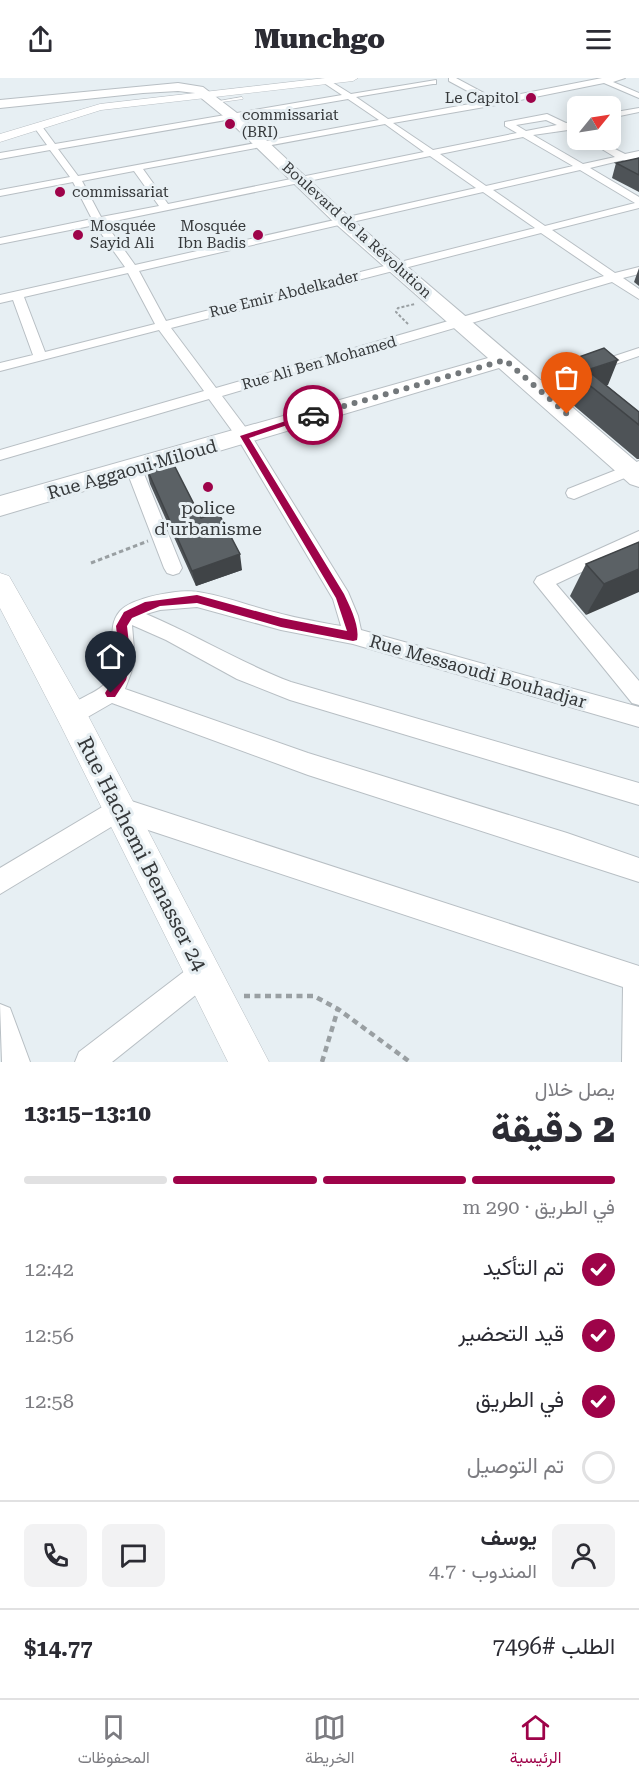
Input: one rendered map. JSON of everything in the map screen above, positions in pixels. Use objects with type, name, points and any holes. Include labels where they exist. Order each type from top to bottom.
[{"type":"main road","points":[[0,138],[100,107],[210,98],[352,78]]},
{"type":"main road","name":"Boulevard de la Révolution","points":[[0,104],[67,95],[178,87],[199,90],[232,116],[296,179],[394,266],[636,471]]},
{"type":"main road","name":"Rue Aggaoui Miloud","points":[[0,506],[505,360]]},
{"type":"main road","name":"Rue Hachemi Benasser 24","points":[[0,583],[72,716],[249,1062]]},
{"type":"street","points":[[0,156],[351,96],[429,80],[454,78],[527,120]]},
{"type":"street","points":[[0,193],[621,78]]},
{"type":"street","points":[[602,80],[639,96]]},
{"type":"street","points":[[327,81],[639,295]]},
{"type":"street","points":[[621,114],[639,110]]},
{"type":"street","points":[[566,126],[547,117],[508,124],[522,135],[639,203]]},
{"type":"street","points":[[0,241],[296,179],[566,126]]},
{"type":"street","points":[[38,127],[76,179],[98,220],[132,269],[162,325],[244,436],[341,597],[349,616],[353,636]]},
{"type":"street","points":[[609,150],[639,165]]},
{"type":"street","points":[[0,299],[639,154]]},
{"type":"street","points":[[137,168],[164,206]]},
{"type":"street","name":"Rue Emir Abdelkader","points":[[0,367],[639,203]]},
{"type":"street","name":"Rue Ali Ben Mohamed","points":[[0,455],[639,270]]},
{"type":"street","points":[[16,295],[40,356]]},
{"type":"street","points":[[535,387],[639,352]]},
{"type":"street","points":[[134,469],[173,568]]},
{"type":"street","points":[[574,492],[636,471]]},
{"type":"street","points":[[639,538],[543,582],[639,696]]},
{"type":"street","name":"Rue Messaoudi Bouhadjar","points":[[128,615],[145,606],[160,602],[197,599],[281,622],[353,636],[639,717]]},
{"type":"street","points":[[72,716],[111,693],[120,680],[125,662],[122,626],[128,615],[173,634],[244,673],[290,691],[639,794]]},
{"type":"street","points":[[111,693],[133,703],[309,764],[639,870]]},
{"type":"street","points":[[0,882],[119,809],[637,978],[636,1062]]},
{"type":"street","points":[[89,1062],[209,984]]},
{"type":"street","points":[[2,1031],[16,1062]]},
{"type":"lane","points":[[210,98],[242,98]]},
{"type":"path","points":[[418,334],[396,312],[398,308],[434,299]]},
{"type":"path","points":[[91,563],[160,536]]},
{"type":"path","points":[[209,984],[314,996],[338,1009],[410,1062]]},
{"type":"path","points":[[322,1062],[338,1009]]},
{"type":"building","points":[[639,158],[639,175],[616,163]]},
{"type":"building","points":[[604,348],[618,360],[587,370],[639,412],[639,425],[562,363]]},
{"type":"building","points":[[171,459],[201,518],[218,512],[240,554],[192,571],[146,467]]},
{"type":"building","points":[[639,542],[639,569],[604,584],[586,564]]},
{"type":"way so far","points":[[313,415],[505,360],[567,414]]},
{"type":"place","name":"Le Capitol","points":[[531,98]]},
{"type":"place","name":"commissariat (BRI)","points":[[230,124]]},
{"type":"place","name":"commissariat","points":[[60,192]]},
{"type":"place","name":"Mosquée Sayid Ali","points":[[78,235]]},
{"type":"place","name":"Mosquée Ibn Badis","points":[[258,235]]},
{"type":"place","name":"police d'urbanisme","points":[[208,487]]},
{"type":"route","points":[[111,693],[120,680],[125,662],[125,648],[121,636],[122,626],[128,615],[145,606],[160,602],[197,599],[281,622],[353,636],[349,616],[341,597],[244,436],[313,415]]}]
